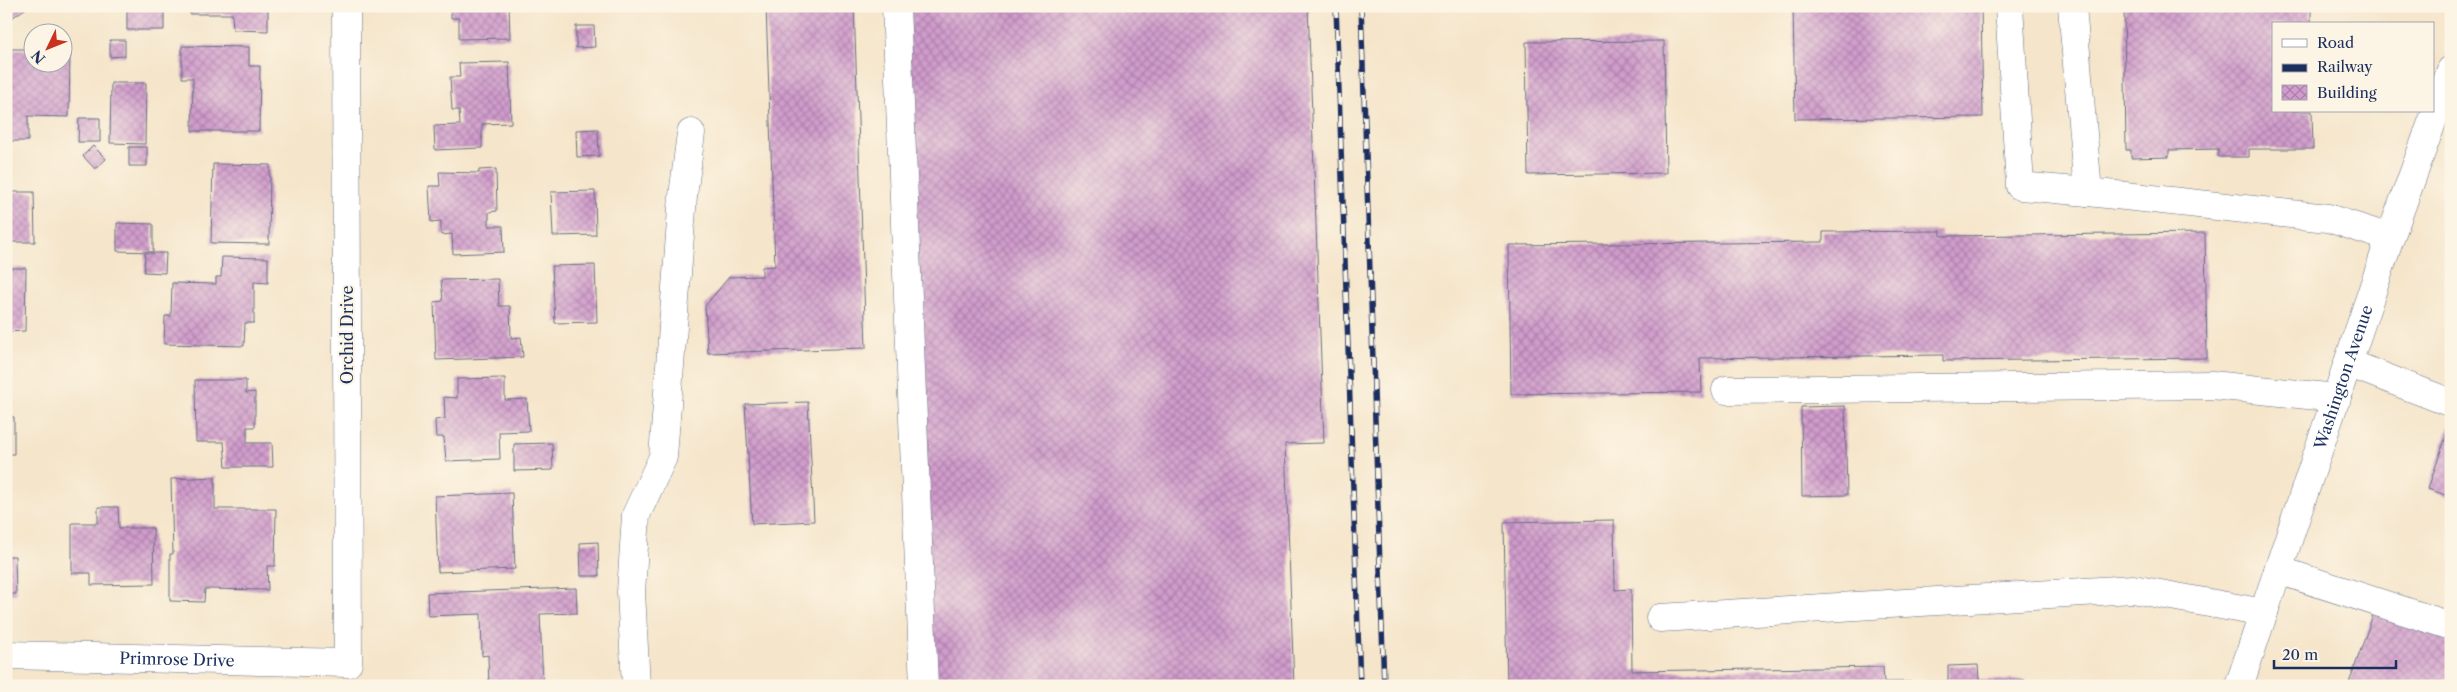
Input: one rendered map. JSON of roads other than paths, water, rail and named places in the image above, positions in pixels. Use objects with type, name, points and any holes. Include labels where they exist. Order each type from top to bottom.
[{"type":"street","name":"Orchid Drive","points":[[346,6],[348,663]]},
{"type":"street","points":[[896,6],[924,686]]},
{"type":"street","points":[[2009,6],[2020,186],[2328,218],[2390,238]]},
{"type":"street","points":[[2072,6],[2088,192]]},
{"type":"street","name":"Washington Avenue","points":[[2239,686],[2390,238],[2451,70]]},
{"type":"street","points":[[636,686],[632,592],[636,515],[663,458],[683,196],[690,133]]},
{"type":"street","points":[[2348,363],[2451,403]]},
{"type":"street","points":[[1726,390],[2212,385],[2337,398]]},
{"type":"street","points":[[2278,570],[2451,626]]},
{"type":"street","points":[[1660,618],[2133,589],[2264,613]]},
{"type":"street","name":"Primrose Drive","points":[[6,655],[348,663]]},
{"type":"railway","points":[[1336,6],[1360,686]]},
{"type":"railway","points":[[1361,6],[1384,686]]}]
